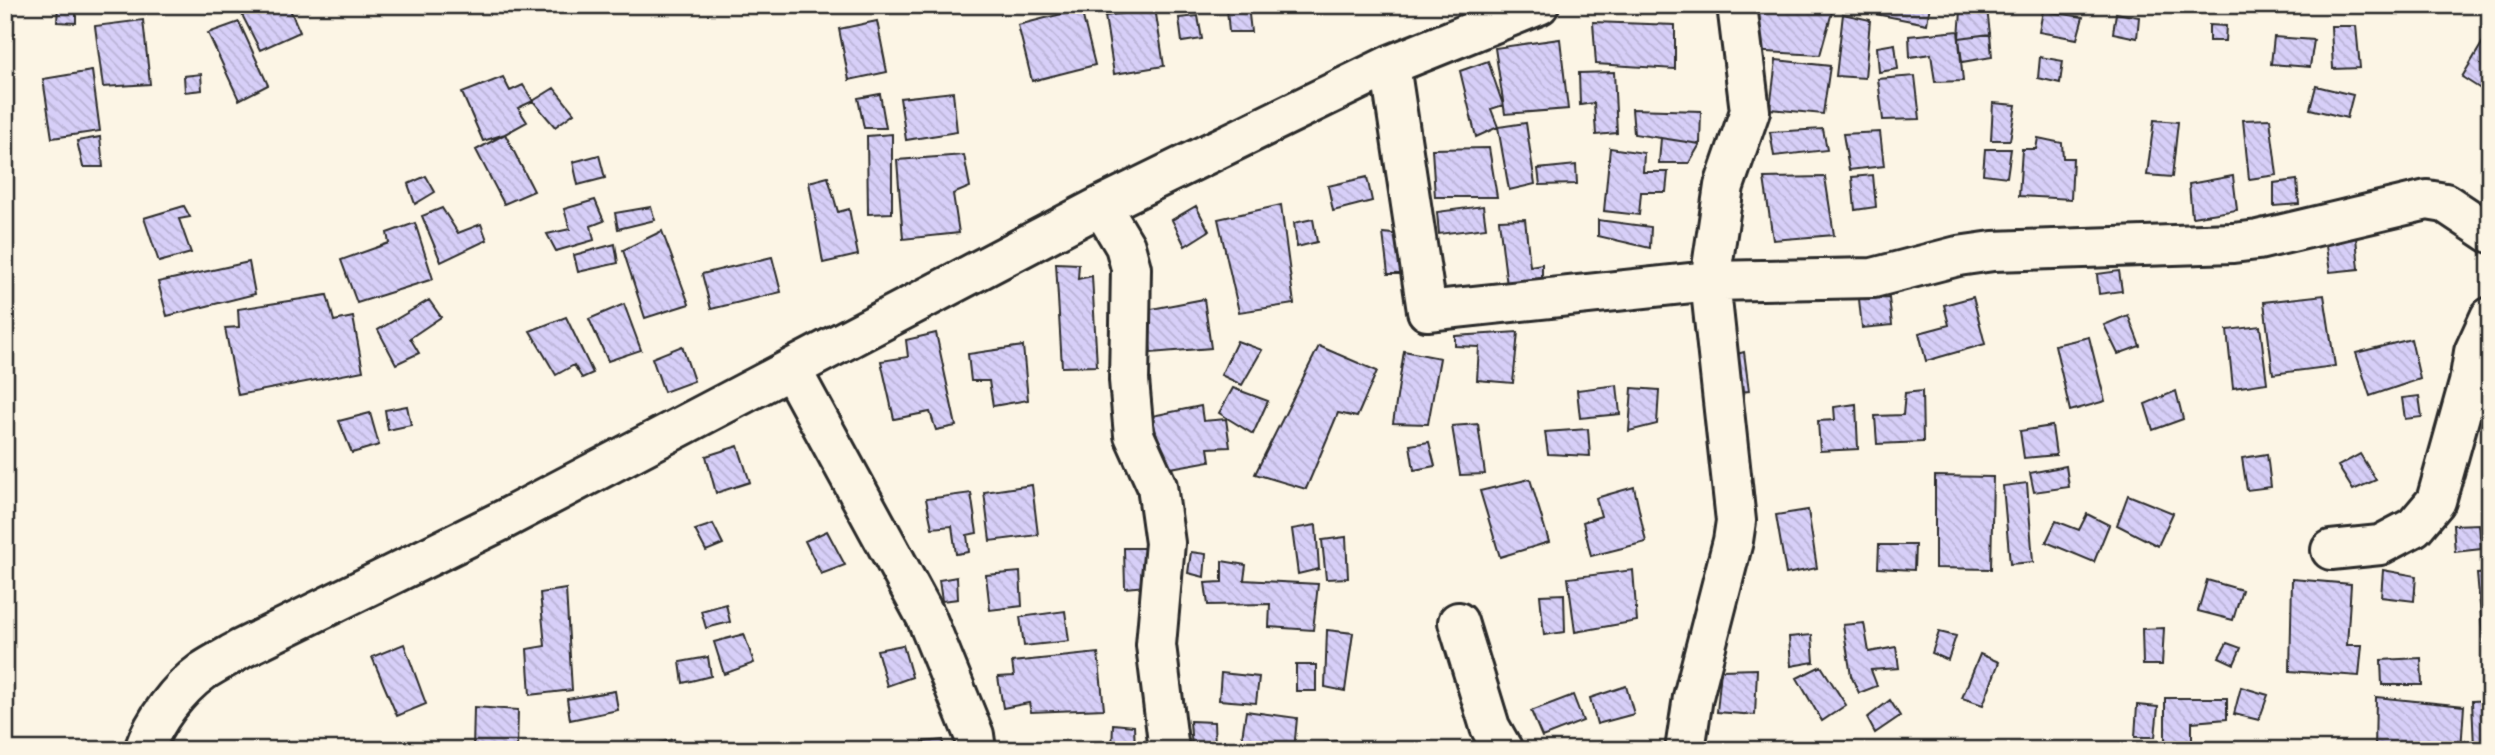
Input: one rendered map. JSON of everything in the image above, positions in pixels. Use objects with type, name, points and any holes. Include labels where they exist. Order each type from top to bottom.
[{"type":"street","points":[[144,750],[147,739],[172,702],[202,672],[241,649],[503,520],[1101,206],[1390,65],[1539,5]]},
{"type":"street","points":[[1685,750],[1693,698],[1734,541],[1736,521],[1710,281],[1724,186],[1750,111],[1737,5]]},
{"type":"street","points":[[1390,65],[1427,311],[1710,281],[1873,278],[1958,256],[1993,251],[2233,243],[2258,240],[2427,200],[2445,203],[2490,233]]},
{"type":"street","points":[[1101,206],[1125,246],[1131,268],[1129,380],[1133,435],[1157,486],[1165,543],[1156,645],[1169,750]]},
{"type":"street","points":[[2331,550],[2380,545],[2414,527],[2436,501],[2469,383],[2474,352],[2490,317]]},
{"type":"street","points":[[791,369],[926,617],[974,735],[976,750]]},
{"type":"street","points":[[1458,622],[1490,727],[1503,750]]},
{"type":"building","points":[[58,5],[76,5],[76,23],[57,22]]},
{"type":"building","points":[[237,5],[288,5],[300,32],[260,50]]},
{"type":"building","points":[[1747,5],[1834,5],[1820,55],[1750,51]]},
{"type":"building","points":[[1861,5],[1930,5],[1927,24],[1860,11]]},
{"type":"building","points":[[1248,6],[1251,32],[1229,32],[1227,9]]},
{"type":"building","points":[[1155,8],[1164,66],[1114,74],[1105,16]]},
{"type":"building","points":[[1081,9],[1095,65],[1032,81],[1018,25]]},
{"type":"building","points":[[1987,9],[1990,34],[1959,38],[1961,11]]},
{"type":"building","points":[[2043,11],[2083,17],[2077,39],[2039,32]]},
{"type":"building","points":[[2116,13],[2139,17],[2137,38],[2113,33]]},
{"type":"building","points":[[1843,14],[1870,20],[1865,78],[1836,76]]},
{"type":"building","points":[[1198,16],[1202,39],[1182,42],[1179,18]]},
{"type":"building","points":[[143,20],[150,84],[103,87],[95,26]]},
{"type":"building","points":[[877,21],[887,72],[849,80],[839,29]]},
{"type":"building","points":[[239,22],[268,85],[239,100],[208,33]]},
{"type":"building","points":[[1593,22],[1675,25],[1675,69],[1596,64]]},
{"type":"building","points":[[2209,25],[2226,26],[2225,41],[2209,41]]},
{"type":"building","points":[[2331,26],[2356,26],[2360,68],[2333,69]]},
{"type":"building","points":[[1958,31],[1963,81],[1935,82],[1931,54],[1910,57],[1909,36]]},
{"type":"building","points":[[1990,34],[1992,57],[1962,62],[1959,38]]},
{"type":"building","points":[[2487,35],[2490,37],[2490,89],[2487,93],[2462,77]]},
{"type":"building","points":[[2274,37],[2314,40],[2310,67],[2271,64]]},
{"type":"building","points":[[1560,39],[1568,109],[1505,114],[1495,48]]},
{"type":"building","points":[[1895,44],[1898,69],[1879,72],[1877,47]]},
{"type":"building","points":[[2040,57],[2063,61],[2060,83],[2038,78]]},
{"type":"building","points":[[1776,60],[1830,66],[1823,114],[1770,109]]},
{"type":"building","points":[[1488,61],[1503,105],[1491,109],[1498,127],[1476,137],[1460,71]]},
{"type":"building","points":[[92,71],[100,131],[52,138],[43,79]]},
{"type":"building","points":[[1614,72],[1617,133],[1596,135],[1594,103],[1580,105],[1579,73]]},
{"type":"building","points":[[201,74],[202,90],[185,92],[184,76]]},
{"type":"building","points":[[1915,76],[1920,119],[1883,120],[1878,79]]},
{"type":"building","points":[[503,77],[510,91],[523,85],[533,101],[518,108],[527,122],[505,134],[483,141],[462,93]]},
{"type":"building","points":[[2316,86],[2353,95],[2347,118],[2310,109]]},
{"type":"building","points":[[554,88],[574,113],[555,127],[533,101]]},
{"type":"building","points":[[953,92],[957,132],[906,140],[900,98]]},
{"type":"building","points":[[880,94],[886,128],[864,128],[858,98]]},
{"type":"building","points":[[1993,103],[2016,105],[2010,140],[1991,140]]},
{"type":"building","points":[[1632,109],[1701,111],[1700,144],[1634,134]]},
{"type":"building","points":[[2270,119],[2277,175],[2249,179],[2243,120]]},
{"type":"building","points":[[2154,120],[2178,122],[2172,177],[2147,175]]},
{"type":"building","points":[[1526,123],[1535,184],[1509,190],[1498,127]]},
{"type":"building","points":[[1823,129],[1827,150],[1774,156],[1770,132]]},
{"type":"building","points":[[1880,132],[1884,166],[1849,170],[1843,134]]},
{"type":"building","points":[[505,134],[534,191],[504,204],[476,150]]},
{"type":"building","points":[[892,134],[892,213],[868,214],[867,136]]},
{"type":"building","points":[[100,137],[103,167],[83,167],[77,141]]},
{"type":"building","points":[[1661,138],[1700,144],[1689,163],[1659,163]]},
{"type":"building","points":[[2038,138],[2062,143],[2063,158],[2073,158],[2071,199],[2019,196],[2022,149],[2036,149]]},
{"type":"building","points":[[1489,148],[1497,197],[1435,197],[1432,149]]},
{"type":"building","points":[[1610,148],[1644,153],[1643,172],[1668,172],[1666,192],[1641,192],[1639,215],[1604,211]]},
{"type":"building","points":[[1985,149],[2011,149],[2007,177],[1983,174]]},
{"type":"building","points":[[599,155],[605,178],[578,185],[573,162]]},
{"type":"building","points":[[964,155],[970,187],[953,194],[959,233],[903,239],[897,160]]},
{"type":"building","points":[[1576,165],[1577,184],[1540,185],[1538,169]]},
{"type":"building","points":[[1873,175],[1876,207],[1855,210],[1852,177]]},
{"type":"building","points":[[426,176],[435,192],[415,204],[408,184]]},
{"type":"building","points":[[2233,176],[2237,210],[2192,217],[2189,184]]},
{"type":"building","points":[[828,177],[838,212],[849,209],[858,255],[823,263],[809,182]]},
{"type":"building","points":[[1367,177],[1372,201],[1333,211],[1328,186]]},
{"type":"building","points":[[1825,177],[1834,235],[1773,240],[1764,178]]},
{"type":"building","points":[[2297,180],[2299,204],[2274,206],[2274,183]]},
{"type":"building","points":[[595,200],[604,221],[591,226],[594,240],[556,251],[547,234],[570,229],[564,209]]},
{"type":"building","points":[[1281,205],[1294,304],[1239,312],[1218,219]]},
{"type":"building","points":[[184,206],[190,217],[179,219],[191,253],[159,262],[144,218]]},
{"type":"building","points":[[1196,206],[1209,231],[1185,246],[1172,220]]},
{"type":"building","points":[[1483,206],[1486,228],[1439,234],[1437,212]]},
{"type":"building","points":[[651,207],[655,220],[618,229],[615,213]]},
{"type":"building","points":[[442,208],[458,233],[481,224],[487,240],[441,262],[422,216]]},
{"type":"building","points":[[1313,219],[1317,242],[1297,247],[1294,223]]},
{"type":"building","points":[[1525,219],[1530,266],[1542,264],[1542,284],[1507,286],[1499,220]]},
{"type":"building","points":[[1598,220],[1651,227],[1650,248],[1598,236]]},
{"type":"building","points":[[415,223],[433,279],[357,303],[341,260],[389,243],[387,233]]},
{"type":"building","points":[[662,231],[689,304],[645,318],[623,250]]},
{"type":"building","points":[[1383,233],[1402,235],[1406,274],[1388,274]]},
{"type":"building","points":[[2356,237],[2359,269],[2330,272],[2325,240]]},
{"type":"building","points":[[615,244],[618,263],[578,272],[574,255]]},
{"type":"building","points":[[772,257],[781,292],[711,309],[702,274]]},
{"type":"building","points":[[249,262],[255,294],[167,316],[158,282]]},
{"type":"building","points":[[1056,263],[1079,264],[1078,279],[1092,276],[1097,366],[1062,367]]},
{"type":"building","points":[[2119,271],[2122,291],[2099,294],[2097,274]]},
{"type":"building","points":[[327,295],[334,321],[353,317],[363,371],[238,395],[225,328],[239,327],[238,309]]},
{"type":"building","points":[[2324,295],[2335,366],[2273,374],[2264,302]]},
{"type":"building","points":[[1973,297],[1985,344],[1926,361],[1919,333],[1949,325],[1944,305]]},
{"type":"building","points":[[1889,298],[1892,325],[1862,328],[1859,299]]},
{"type":"building","points":[[1204,299],[1211,348],[1151,353],[1146,310]]},
{"type":"building","points":[[429,300],[441,317],[410,338],[419,353],[396,364],[378,330]]},
{"type":"building","points":[[624,304],[641,350],[608,361],[589,319]]},
{"type":"building","points":[[2128,315],[2140,346],[2118,354],[2104,325]]},
{"type":"building","points":[[566,317],[593,373],[582,378],[574,365],[556,375],[530,331]]},
{"type":"building","points":[[2260,326],[2267,383],[2233,388],[2227,330]]},
{"type":"building","points":[[1518,332],[1513,383],[1477,380],[1479,347],[1455,346],[1455,336]]},
{"type":"building","points":[[936,333],[956,426],[936,430],[930,412],[894,419],[881,361],[908,357],[906,340]]},
{"type":"building","points":[[2089,337],[2105,401],[2070,411],[2055,345]]},
{"type":"building","points":[[2411,339],[2420,379],[2370,396],[2356,353]]},
{"type":"building","points":[[1237,341],[1262,350],[1242,385],[1221,375]]},
{"type":"building","points":[[682,346],[694,381],[664,392],[652,358]]},
{"type":"building","points":[[1023,346],[1028,400],[993,406],[989,381],[971,381],[968,354]]},
{"type":"building","points":[[1319,346],[1377,371],[1357,417],[1338,413],[1306,489],[1255,474]]},
{"type":"building","points":[[1404,351],[1440,358],[1428,424],[1393,423]]},
{"type":"building","points":[[1744,352],[1749,391],[1731,393],[1723,358]]},
{"type":"building","points":[[1617,385],[1620,414],[1580,418],[1577,390]]},
{"type":"building","points":[[1233,388],[1268,401],[1253,434],[1219,413]]},
{"type":"building","points":[[1632,388],[1659,390],[1657,424],[1629,431]]},
{"type":"building","points":[[1922,391],[1923,442],[1877,444],[1875,416],[1903,415],[1905,393]]},
{"type":"building","points":[[2176,391],[2183,419],[2153,430],[2145,404]]},
{"type":"building","points":[[2419,396],[2422,417],[2405,419],[2402,398]]},
{"type":"building","points":[[1856,404],[1858,449],[1820,451],[1818,421],[1835,420],[1834,407]]},
{"type":"building","points":[[407,406],[411,425],[388,430],[385,410]]},
{"type":"building","points":[[1201,406],[1203,421],[1226,419],[1230,447],[1208,448],[1210,461],[1165,469],[1152,416]]},
{"type":"building","points":[[370,413],[379,445],[352,453],[339,421]]},
{"type":"building","points":[[1478,424],[1485,474],[1460,475],[1452,426]]},
{"type":"building","points":[[2052,426],[2056,455],[2024,458],[2020,431]]},
{"type":"building","points":[[1588,429],[1590,456],[1548,454],[1545,432]]},
{"type":"building","points":[[1429,442],[1435,466],[1414,470],[1410,445]]},
{"type":"building","points":[[738,446],[750,482],[716,493],[706,456]]},
{"type":"building","points":[[2267,454],[2271,487],[2247,490],[2242,458]]},
{"type":"building","points":[[2360,454],[2376,480],[2353,490],[2338,466]]},
{"type":"building","points":[[2066,466],[2069,487],[2034,492],[2030,473]]},
{"type":"building","points":[[1935,476],[1993,477],[1991,569],[1935,568]]},
{"type":"building","points":[[1530,479],[1549,542],[1500,557],[1480,491]]},
{"type":"building","points":[[2027,483],[2033,562],[2010,564],[2003,486]]},
{"type":"building","points":[[1032,485],[1038,535],[990,541],[984,492]]},
{"type":"building","points":[[1634,487],[1646,542],[1591,556],[1583,522],[1601,516],[1596,498]]},
{"type":"building","points":[[971,493],[977,533],[967,535],[969,552],[956,554],[952,526],[932,528],[926,499]]},
{"type":"building","points":[[2128,495],[2173,513],[2158,546],[2117,525]]},
{"type":"building","points":[[1808,510],[1817,568],[1786,574],[1776,515]]},
{"type":"building","points":[[2087,514],[2109,525],[2094,562],[2046,542],[2056,521],[2079,530]]},
{"type":"building","points":[[713,524],[723,544],[706,551],[695,530]]},
{"type":"building","points":[[2479,524],[2481,549],[2455,552],[2453,525]]},
{"type":"building","points":[[1316,525],[1319,569],[1298,574],[1292,529]]},
{"type":"building","points":[[827,531],[845,565],[821,574],[805,541]]},
{"type":"building","points":[[1346,537],[1348,578],[1326,579],[1322,540]]},
{"type":"building","points":[[1879,545],[1915,545],[1914,570],[1878,568]]},
{"type":"building","points":[[1124,548],[1147,548],[1146,586],[1125,588]]},
{"type":"building","points":[[1191,552],[1206,554],[1204,577],[1188,573]]},
{"type":"building","points":[[1222,561],[1246,565],[1244,580],[1318,584],[1313,630],[1269,627],[1270,604],[1208,605],[1205,583],[1222,582]]},
{"type":"building","points":[[1633,570],[1637,621],[1575,632],[1568,578]]},
{"type":"building","points":[[2383,570],[2416,576],[2414,601],[2381,597]]},
{"type":"building","points":[[1020,572],[1022,606],[990,610],[986,575]]},
{"type":"building","points":[[2490,573],[2490,648],[2484,648],[2477,574]]},
{"type":"building","points":[[957,577],[958,599],[942,601],[939,580]]},
{"type":"building","points":[[2292,579],[2351,584],[2347,645],[2362,645],[2359,676],[2290,671]]},
{"type":"building","points":[[2207,580],[2242,590],[2233,620],[2198,611]]},
{"type":"building","points":[[566,589],[572,690],[530,695],[527,649],[545,646],[540,593]]},
{"type":"building","points":[[1564,594],[1565,632],[1544,635],[1540,595]]},
{"type":"building","points":[[726,604],[730,622],[706,628],[701,611]]},
{"type":"building","points":[[1065,611],[1069,641],[1024,646],[1020,617]]},
{"type":"building","points":[[1864,623],[1869,652],[1896,647],[1899,668],[1871,670],[1877,686],[1859,693],[1851,676],[1843,625]]},
{"type":"building","points":[[2164,628],[2162,665],[2143,665],[2142,629]]},
{"type":"building","points":[[1327,630],[1353,633],[1345,691],[1325,687]]},
{"type":"building","points":[[1939,632],[1956,636],[1948,660],[1932,653]]},
{"type":"building","points":[[744,634],[754,663],[724,674],[714,642]]},
{"type":"building","points":[[1812,635],[1814,662],[1791,666],[1789,637]]},
{"type":"building","points":[[2227,643],[2241,648],[2234,664],[2219,657]]},
{"type":"building","points":[[404,644],[426,704],[397,716],[372,657]]},
{"type":"building","points":[[903,645],[912,677],[887,686],[877,650]]},
{"type":"building","points":[[1098,653],[1104,709],[1031,712],[1029,703],[1003,708],[998,677],[1014,676],[1012,662]]},
{"type":"building","points":[[1980,654],[1999,662],[1983,705],[1962,698]]},
{"type":"building","points":[[708,657],[711,676],[683,683],[680,662]]},
{"type":"building","points":[[2421,658],[2422,685],[2382,685],[2381,660]]},
{"type":"building","points":[[1296,665],[1316,665],[1316,691],[1296,691]]},
{"type":"building","points":[[1821,666],[1846,705],[1822,721],[1797,678]]},
{"type":"building","points":[[1757,669],[1755,715],[1717,712],[1721,670]]},
{"type":"building","points":[[1221,673],[1259,677],[1256,703],[1219,700]]},
{"type":"building","points":[[1626,686],[1634,714],[1597,724],[1590,698]]},
{"type":"building","points":[[2241,687],[2268,695],[2259,720],[2234,714]]},
{"type":"building","points":[[615,691],[618,710],[570,720],[567,699]]},
{"type":"building","points":[[1573,695],[1583,721],[1542,737],[1531,711]]},
{"type":"building","points":[[2376,697],[2464,706],[2461,750],[2375,750]]},
{"type":"building","points":[[2165,698],[2227,698],[2227,719],[2192,722],[2192,750],[2165,750]]},
{"type":"building","points":[[1890,700],[1900,716],[1875,733],[1867,718]]},
{"type":"building","points":[[2490,700],[2490,747],[2474,747],[2472,701]]},
{"type":"building","points":[[2137,705],[2158,707],[2155,737],[2135,737]]},
{"type":"building","points":[[474,707],[518,710],[517,750],[473,750]]},
{"type":"building","points":[[1246,711],[1297,718],[1294,750],[1240,750]]},
{"type":"building","points":[[1190,721],[1214,722],[1215,747],[1192,749]]},
{"type":"building","points":[[1113,724],[1134,726],[1135,750],[1112,750]]},
{"type":"building","points":[[674,739],[677,750],[646,750],[645,747]]},
{"type":"building","points":[[943,740],[943,750],[923,750],[923,742]]},
{"type":"building","points":[[1336,741],[1337,750],[1317,750],[1316,744]]}]
